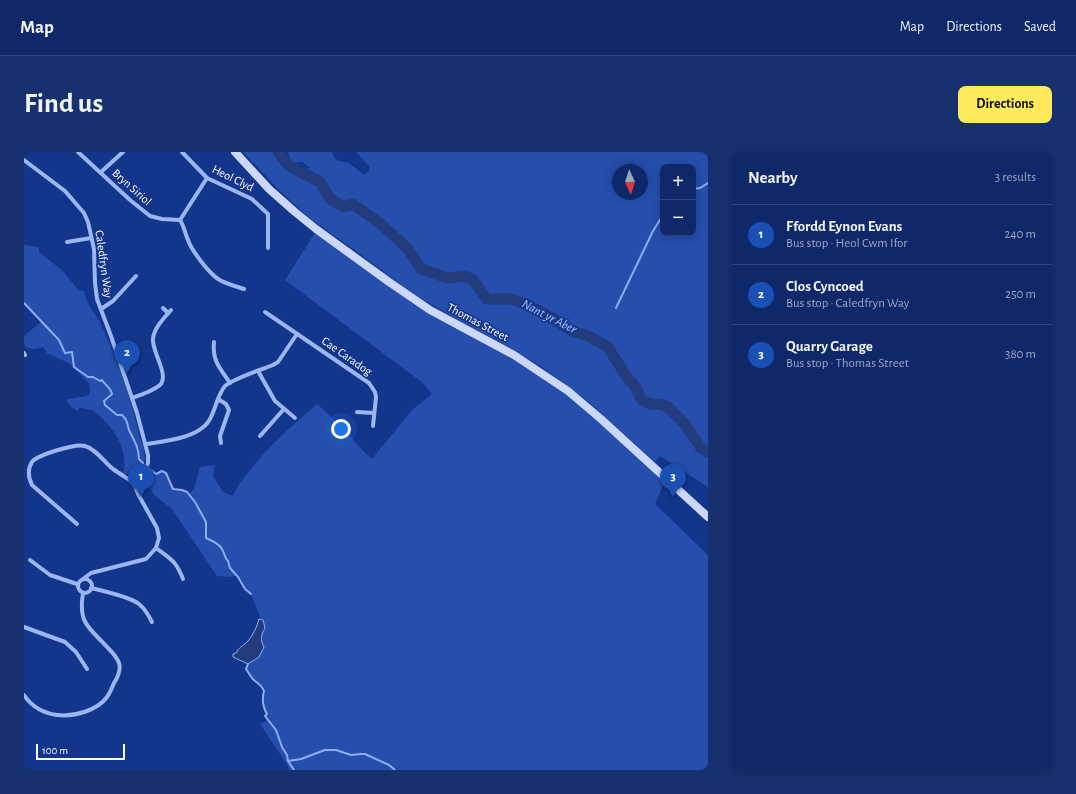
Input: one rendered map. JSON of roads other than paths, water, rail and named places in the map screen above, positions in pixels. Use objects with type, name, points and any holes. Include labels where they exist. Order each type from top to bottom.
[{"type":"main road","name":"Thomas Street","points":[[235,152],[269,189],[294,212],[389,282],[430,310],[514,355],[568,391],[708,516]]},
{"type":"street","name":"Bryn Siriol","points":[[78,152],[130,200],[150,216],[162,219],[180,220]]},
{"type":"street","points":[[101,172],[123,152]]},
{"type":"street","name":"Heol Clyd","points":[[182,152],[207,178],[252,198],[268,214],[268,248]]},
{"type":"street","name":"Caledfryn Way","points":[[24,160],[65,191],[78,204],[84,213],[91,238],[95,261],[95,291],[100,309],[114,343],[146,444],[148,459],[147,465],[134,483]]},
{"type":"street","points":[[207,178],[180,220],[188,241],[202,262],[217,278],[229,284],[244,288]]},
{"type":"street","points":[[67,242],[91,238]]},
{"type":"street","points":[[100,309],[113,300],[136,276]]},
{"type":"street","points":[[132,398],[160,384],[163,379],[163,374],[152,340],[155,330],[170,312],[163,308]]},
{"type":"street","name":"Cae Caradog","points":[[265,312],[369,383],[375,392],[376,397],[373,426]]},
{"type":"street","points":[[146,444],[166,441],[201,430],[210,419],[222,391],[230,383],[278,362],[297,334]]},
{"type":"street","points":[[214,342],[213,352],[215,361],[230,383]]},
{"type":"street","points":[[258,371],[272,396],[295,418]]},
{"type":"street","points":[[218,399],[226,404],[229,410],[220,436],[221,443]]},
{"type":"street","points":[[260,436],[284,409]]},
{"type":"street","points":[[357,412],[374,413]]},
{"type":"street","points":[[77,524],[32,485],[28,477],[33,461],[38,457],[70,447],[84,446],[96,452],[113,468],[134,483],[157,528],[159,538],[156,548],[146,560],[91,573],[80,580],[77,584]]},
{"type":"street","points":[[156,548],[175,562],[183,579]]},
{"type":"street","points":[[30,560],[50,575],[77,584]]},
{"type":"street","points":[[92,588],[91,582],[97,572]]},
{"type":"street","points":[[83,579],[87,579],[91,582]]},
{"type":"street","points":[[77,584],[78,589],[83,593]]},
{"type":"street","points":[[83,593],[88,592],[92,588]]},
{"type":"street","points":[[92,588],[108,592],[137,603],[145,610],[152,622]]},
{"type":"street","points":[[24,695],[32,705],[43,712],[64,716],[77,714],[97,706],[107,697],[118,677],[120,665],[115,656],[84,621],[81,609],[83,593]]},
{"type":"street","points":[[24,627],[65,642],[76,652],[87,670]]},
{"type":"waterway","name":"Nant yr Aber","points":[[278,152],[289,166],[320,182],[330,199],[344,207],[353,204],[381,224],[408,249],[421,269],[448,278],[463,276],[472,279],[487,299],[512,299],[553,318],[571,331],[586,335],[607,346],[627,377],[635,386],[641,399],[650,404],[661,404],[669,408],[684,423],[701,448],[708,452]]},
{"type":"waterway","points":[[696,189],[708,183]]},
{"type":"waterway","points":[[616,308],[653,231],[660,220]]},
{"type":"waterway","points":[[24,303],[59,340],[65,353],[72,352],[74,367],[88,377],[93,377],[100,381],[102,380],[109,388],[112,394],[104,401],[105,405],[117,415],[122,415],[127,422],[137,448],[139,459],[143,463]]},
{"type":"waterway","points":[[151,470],[156,474],[162,471],[166,473],[173,489],[187,492],[195,502],[206,522],[206,538],[215,542],[221,547],[230,568],[238,577],[245,589],[251,594]]},
{"type":"waterway","points":[[248,664],[246,669],[264,691],[263,702],[267,714],[265,716],[276,730],[282,747],[287,755],[288,761],[294,770]]},
{"type":"waterway","points":[[288,761],[301,759],[325,750],[336,750],[351,755],[365,754],[389,765],[395,770]]},
{"type":"place","name":"Clos Cyncoed","points":[[127,373]]},
{"type":"place","name":"Ffordd Eynon Evans","points":[[141,497]]},
{"type":"place","name":"Quarry Garage","points":[[673,497]]}]
